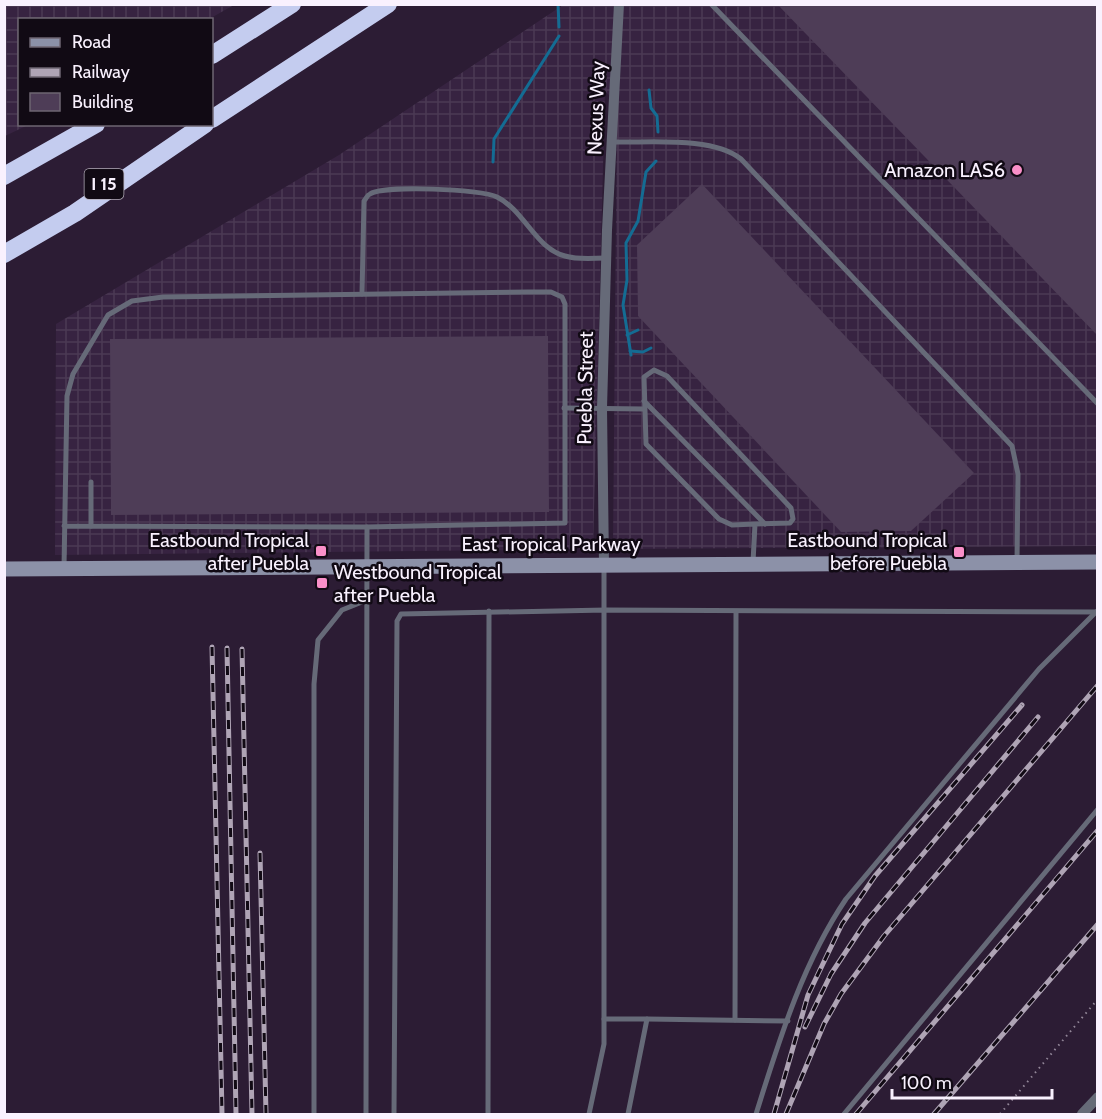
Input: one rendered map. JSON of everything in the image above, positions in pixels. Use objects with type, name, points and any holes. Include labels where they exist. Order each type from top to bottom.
[{"type":"highway","points":[[213,54],[292,4]]},
{"type":"highway","points":[[216,117],[388,4]]},
{"type":"highway","points":[[4,176],[92,126]]},
{"type":"highway","points":[[4,254],[75,213],[201,126]]},
{"type":"highway","name":"I 15","points":[[4,240],[201,126]]},
{"type":"street","name":"Nexus Way","points":[[608,213],[619,4]]},
{"type":"street","name":"Puebla Street","points":[[604,565],[602,408],[608,213]]},
{"type":"street","name":"East Tropical Parkway","points":[[4,569],[1098,562]]},
{"type":"street","points":[[1082,1114],[1098,1097]]},
{"type":"lane","points":[[711,4],[1098,404]]},
{"type":"lane","points":[[613,142],[704,144],[721,147],[741,159],[1012,446],[1018,474],[1017,563]]},
{"type":"lane","points":[[362,294],[364,201],[369,194],[381,190],[448,189],[495,196],[511,205],[550,249],[563,256],[606,258]]},
{"type":"lane","points":[[64,526],[367,527],[566,523],[565,304],[562,297],[551,292],[528,292],[163,297],[132,301],[108,315],[73,374],[67,396],[64,526],[64,569]]},
{"type":"lane","points":[[654,370],[667,376],[791,508],[793,519],[790,523],[732,525],[719,519],[646,444],[644,401],[644,377],[648,372],[654,370]]},
{"type":"lane","points":[[644,401],[765,524]]},
{"type":"lane","points":[[564,408],[644,409]]},
{"type":"lane","points":[[91,482],[91,526]]},
{"type":"lane","points":[[753,564],[755,524]]},
{"type":"lane","points":[[366,1114],[367,527]]},
{"type":"lane","points":[[589,1114],[604,1044],[606,610],[604,565]]},
{"type":"lane","points":[[314,1114],[314,684],[318,640],[342,610],[368,600]]},
{"type":"lane","points":[[394,1114],[397,621],[401,614],[408,612],[606,610],[1097,612]]},
{"type":"lane","points":[[488,1114],[489,612]]},
{"type":"lane","points":[[735,1020],[736,612]]},
{"type":"lane","points":[[756,1114],[816,948],[846,899],[1039,669],[1097,612]]},
{"type":"lane","points":[[844,1114],[1098,809]]},
{"type":"lane","points":[[604,1018],[788,1021]]},
{"type":"lane","points":[[628,1114],[646,1018]]},
{"type":"path","points":[[1000,1114],[1098,999]]},
{"type":"shaded area","points":[[5,4],[234,4],[211,18],[18,18],[18,126],[26,126],[5,136]]},
{"type":"shaded area","points":[[563,5],[1097,5],[1097,546],[613,549],[617,103],[605,91],[593,549],[55,555],[56,324],[339,155]]},
{"type":"building","name":"Amazon LAS6","points":[[777,4],[1098,4],[1098,336]]},
{"type":"building","points":[[702,184],[974,473],[911,531],[841,532],[638,316],[637,245]]},
{"type":"building","points":[[548,336],[549,512],[111,515],[110,339]]},
{"type":"waterway","points":[[558,4],[559,27]]},
{"type":"waterway","points":[[493,162],[494,139],[559,36]]},
{"type":"waterway","points":[[649,90],[651,108],[657,116],[658,132]]},
{"type":"waterway","points":[[631,355],[623,305],[627,280],[626,243],[638,221],[646,172],[656,161]]},
{"type":"waterway","points":[[627,335],[638,330]]},
{"type":"waterway","points":[[630,351],[643,352],[651,348]]},
{"type":"railway","points":[[212,647],[222,1114]]},
{"type":"railway","points":[[227,648],[236,1114]]},
{"type":"railway","points":[[242,649],[252,1114]]},
{"type":"railway","points":[[786,1114],[824,1024],[841,994],[884,936],[1098,685]]},
{"type":"railway","points":[[774,1114],[808,995],[842,924],[875,876],[1022,705]]},
{"type":"railway","points":[[805,1027],[831,974],[865,923],[1038,717]]},
{"type":"railway","points":[[856,1114],[1098,830]]},
{"type":"railway","points":[[260,853],[266,1114]]},
{"type":"railway","points":[[934,1114],[1098,924]]},
{"type":"place","name":"Amazon LAS6","points":[[1017,170]]},
{"type":"place","name":"Eastbound Tropical after Puebla","points":[[321,551]]},
{"type":"place","name":"Eastbound Tropical before Puebla","points":[[959,552]]},
{"type":"place","name":"Westbound Tropical after Puebla","points":[[322,583]]}]
